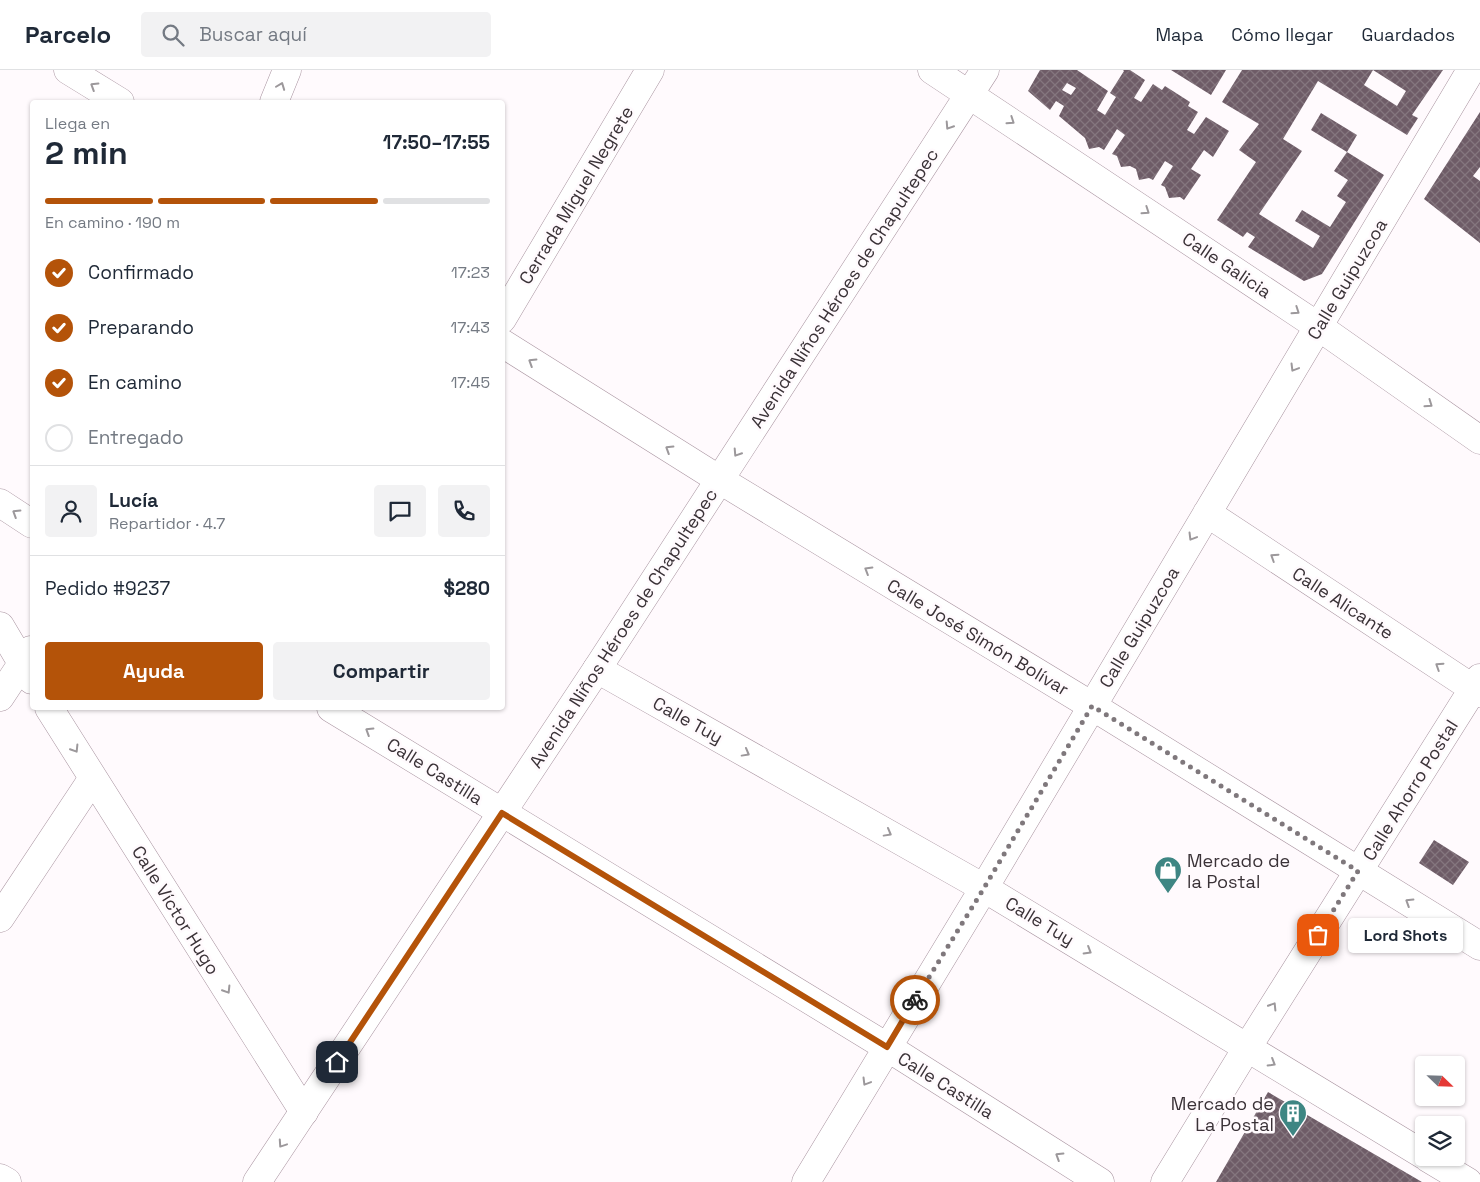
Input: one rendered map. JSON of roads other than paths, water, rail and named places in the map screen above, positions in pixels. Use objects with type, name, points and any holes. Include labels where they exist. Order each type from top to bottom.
[{"type":"street","points":[[68,70],[117,100]]},
{"type":"street","points":[[275,100],[287,70]]},
{"type":"street","name":"Cerrada Miguel Negrete","points":[[505,314],[650,70]]},
{"type":"street","name":"Calle Galicia","points":[[932,70],[1319,327],[1480,440]]},
{"type":"street","name":"Avenida Niños Héroes de Chapultepec","points":[[257,1182],[597,669],[985,70]]},
{"type":"street","name":"Calle Guipuzcoa","points":[[806,1182],[984,888],[1471,70]]},
{"type":"street","name":"Calle José Simón Bolívar","points":[[505,345],[720,480],[1092,706],[1480,946]]},
{"type":"street","points":[[0,503],[30,523]]},
{"type":"street","name":"Calle Alicante","points":[[1206,513],[1478,686]]},
{"type":"street","points":[[0,626],[29,664],[0,697]]},
{"type":"street","name":"Calle Tuy","points":[[597,669],[984,888],[1415,1150]]},
{"type":"street","name":"Calle Ahorro Postal","points":[[1165,1182],[1358,871],[1478,686]]},
{"type":"street","name":"Calle Víctor Hugo","points":[[51,710],[304,1112]]},
{"type":"street","name":"Calle Castilla","points":[[334,710],[887,1047],[1100,1182]]},
{"type":"street","points":[[0,918],[93,778]]},
{"type":"street","points":[[1441,1166],[1468,1182]]},
{"type":"street","points":[[0,1178],[7,1182]]},
{"type":"place","name":"Mercado de la Postal","points":[[1168,894]]},
{"type":"place","name":"Lord Shots","points":[[1318,935]]},
{"type":"place","name":"Mercado de La Postal","points":[[1293,1137]]}]
